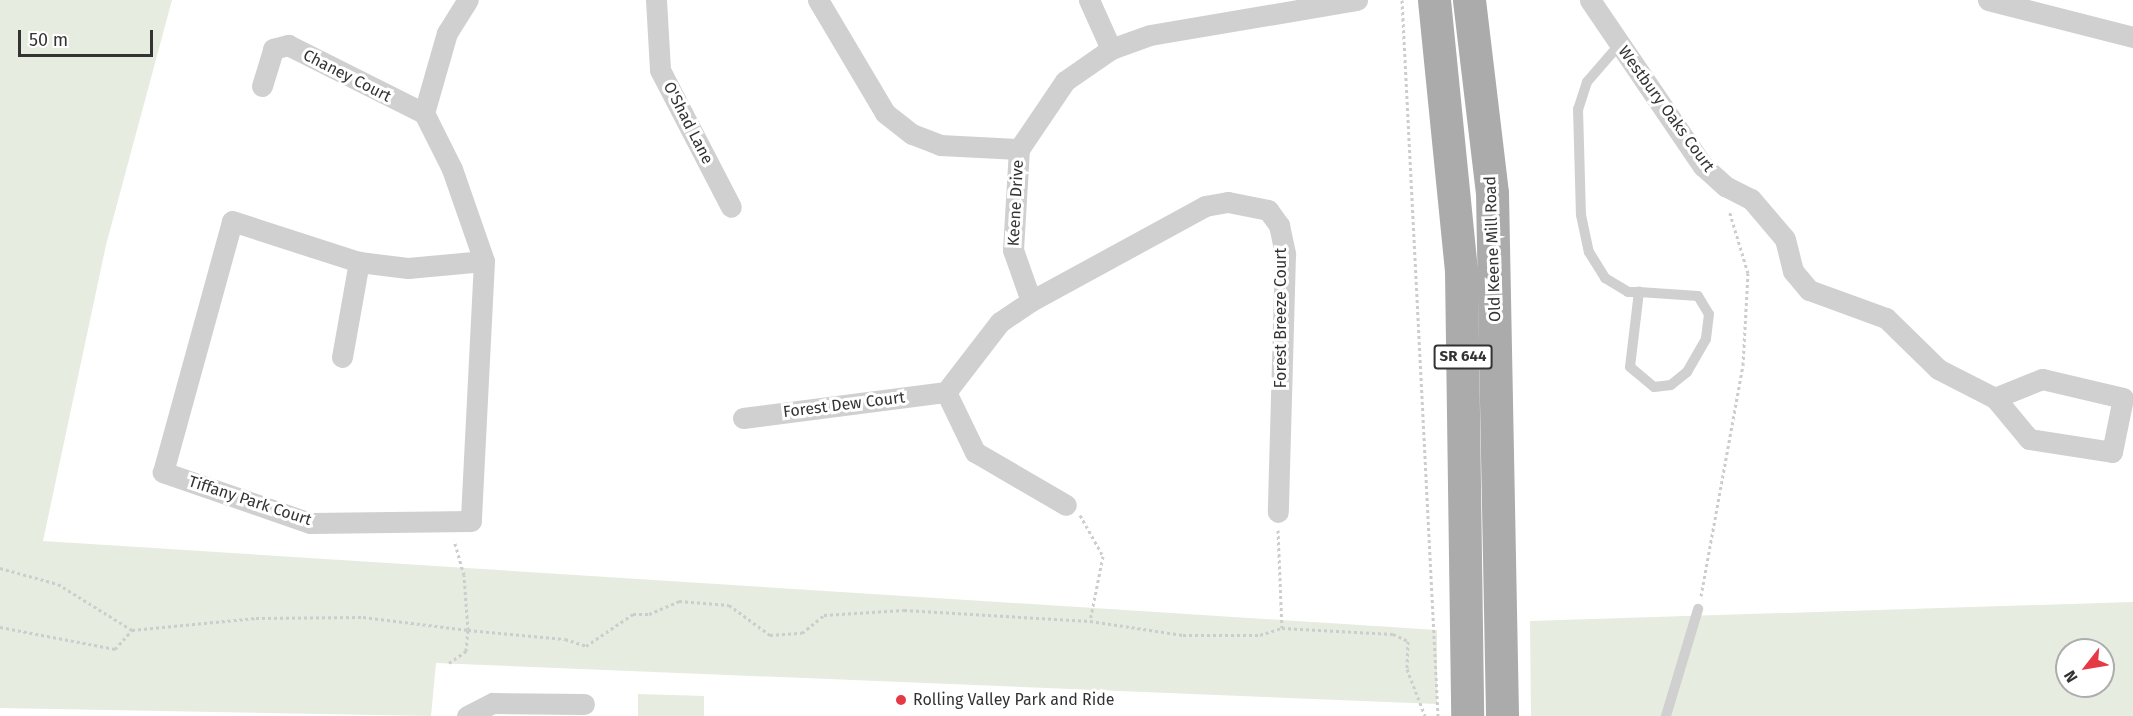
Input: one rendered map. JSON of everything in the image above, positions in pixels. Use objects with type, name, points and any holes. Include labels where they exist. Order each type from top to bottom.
[{"type":"main road","name":"Old Keene Mill Road","points":[[1434,0],[1461,270],[1467,716]]},
{"type":"main road","name":"Old Keene Mill Road","points":[[1469,0],[1492,193],[1502,716]]},
{"type":"street","points":[[424,113],[447,33],[468,0]]},
{"type":"street","name":"O'Shad Lane","points":[[656,0],[660,70],[731,207]]},
{"type":"street","points":[[818,0],[885,113],[912,134],[940,145],[1019,149]]},
{"type":"street","points":[[1089,0],[1111,49]]},
{"type":"street","name":"Keene Drive","points":[[1031,301],[1013,250],[1019,149],[1065,81],[1111,49],[1150,36],[1352,0]]},
{"type":"street","name":"Westbury Oaks Court","points":[[1590,0],[1703,166],[1725,186],[1751,199],[1785,239],[1793,271],[1809,290],[1887,318],[1938,369],[1995,398],[2029,439],[2112,452],[2123,398],[2042,379],[1995,398]]},
{"type":"street","points":[[1988,0],[2133,37]]},
{"type":"street","name":"Chaney Court","points":[[262,86],[273,49],[288,45],[424,113]]},
{"type":"street","name":"Tiffany Park Court","points":[[424,113],[452,169],[484,261],[471,521],[310,523],[163,472],[232,221],[359,262],[408,268],[484,261]]},
{"type":"street","name":"Forest Breeze Court","points":[[1031,301],[1205,206],[1228,202],[1268,210],[1279,225],[1285,254],[1278,512]]},
{"type":"street","points":[[342,357],[359,262]]},
{"type":"street","points":[[1031,301],[1000,322],[946,392],[975,452],[1066,505]]},
{"type":"street","name":"Forest Dew Court","points":[[743,418],[946,392]]},
{"type":"street","points":[[467,716],[493,703],[584,704]]},
{"type":"lane","points":[[1619,45],[1587,82],[1578,109],[1581,215],[1589,252],[1605,278],[1639,292],[1698,296],[1709,314],[1706,339],[1688,372],[1671,385],[1654,387],[1630,367],[1639,292]]},
{"type":"lane","points":[[1666,716],[1698,609]]},
{"type":"path","points":[[1402,0],[1438,716]]},
{"type":"path","points":[[1698,609],[1743,365],[1748,273],[1725,186]]},
{"type":"path","points":[[1066,505],[1082,517],[1103,556],[1090,621]]},
{"type":"path","points":[[1278,512],[1281,628]]},
{"type":"path","points":[[448,521],[464,575],[468,630],[466,651],[449,663]]},
{"type":"path","points":[[0,568],[58,584],[132,630],[256,618],[363,617],[565,639],[586,646],[633,614],[649,614],[679,601],[729,605],[770,635],[802,633],[824,615],[840,612],[904,610],[1090,621],[1183,635],[1260,635],[1281,628],[1393,634],[1408,640],[1407,669],[1425,716]]},
{"type":"path","points":[[0,627],[115,649],[132,630]]},
{"type":"shaded area","points":[[0,0],[172,0],[106,245],[43,541],[1437,630],[1437,704],[436,663],[431,716],[0,708]]},
{"type":"shaded area","points":[[2133,602],[2133,716],[1531,716],[1530,621]]},
{"type":"shaded area","points":[[638,694],[704,696],[704,716],[638,716]]},
{"type":"place","name":"Rolling Valley Park and Ride","points":[[901,700]]}]
